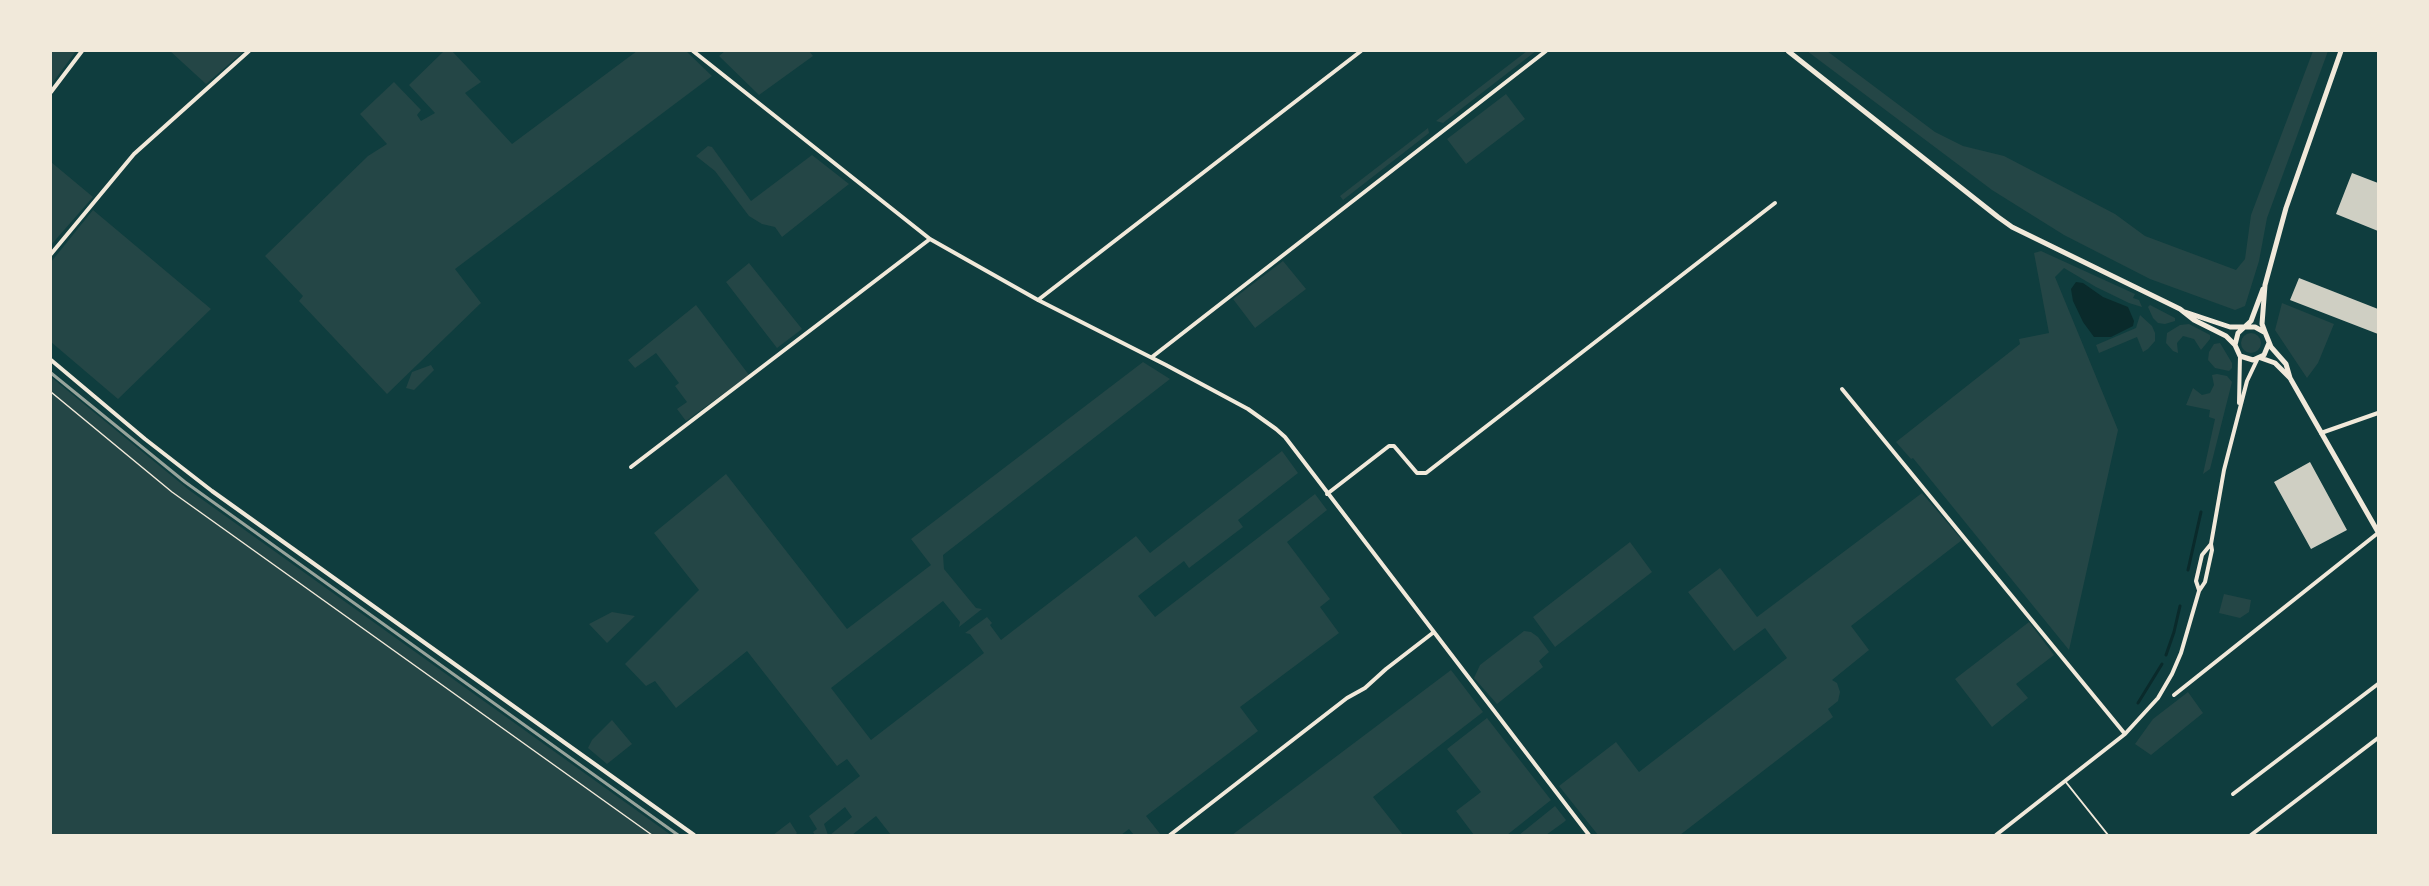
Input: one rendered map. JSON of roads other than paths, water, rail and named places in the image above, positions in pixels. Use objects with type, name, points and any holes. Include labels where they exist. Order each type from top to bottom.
[{"type":"street","points":[[51,92],[82,51]]},
{"type":"street","points":[[51,254],[134,154],[249,51]]},
{"type":"street","points":[[693,51],[930,239],[1038,300],[1152,357],[1248,410],[1276,429],[1589,835]]},
{"type":"street","points":[[1038,300],[1361,51]]},
{"type":"street","points":[[1152,357],[1546,51]]},
{"type":"street","points":[[1788,51],[2012,227],[2183,311],[2230,327],[2255,327],[2265,332]]},
{"type":"street","points":[[2235,345],[2238,333],[2251,321],[2265,285],[2286,208],[2341,51]]},
{"type":"street","points":[[1327,494],[1389,446],[1394,446],[1417,473],[1426,472],[1774,203]]},
{"type":"street","points":[[631,467],[930,239]]},
{"type":"street","points":[[2174,695],[2378,532],[2290,378],[2286,364],[2269,342],[2262,324],[2265,285]]},
{"type":"street","points":[[2183,311],[2194,320],[2226,336],[2235,345],[2240,356],[2238,410]]},
{"type":"street","points":[[1996,835],[2125,734],[2158,698],[2172,674],[2181,653],[2199,591],[2205,582],[2224,470],[2238,410],[2249,374],[2267,351],[2269,342]]},
{"type":"street","points":[[2240,356],[2248,360],[2259,359],[2278,366],[2290,378]]},
{"type":"street","points":[[51,360],[145,439],[212,491],[694,835]]},
{"type":"street","points":[[1842,389],[2125,734]]},
{"type":"street","points":[[2321,433],[2378,413]]},
{"type":"street","points":[[2199,591],[2196,581],[2202,555],[2211,544]]},
{"type":"street","points":[[1170,835],[1347,698],[1365,688],[1434,632]]},
{"type":"street","points":[[2233,794],[2378,684]]},
{"type":"street","points":[[2252,835],[2378,738]]},
{"type":"lane","points":[[2065,781],[2108,835]]},
{"type":"waterway","points":[[2188,570],[2201,512]]},
{"type":"waterway","points":[[2166,655],[2180,606]]},
{"type":"waterway","points":[[2138,703],[2162,664]]},
{"type":"railway","points":[[51,373],[185,482],[678,835]]}]
